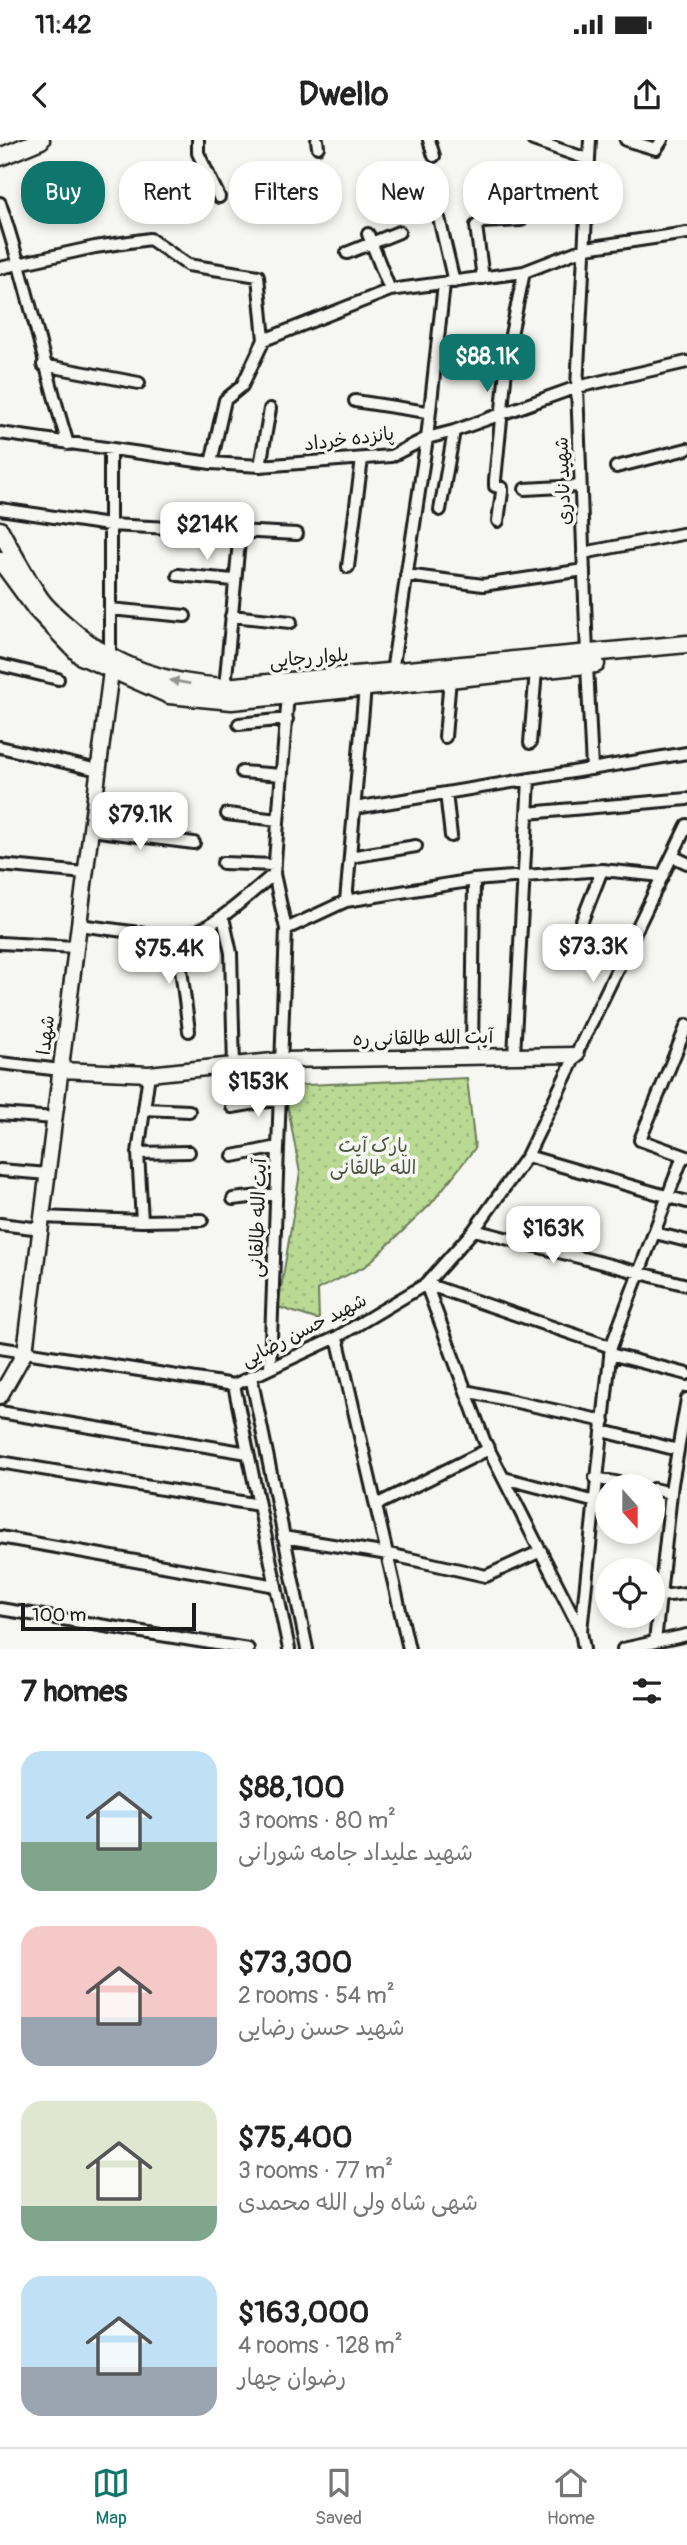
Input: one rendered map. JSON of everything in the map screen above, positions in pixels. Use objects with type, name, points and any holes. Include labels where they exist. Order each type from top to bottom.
[{"type":"main road","points":[[0,157],[41,140]]},
{"type":"main road","name":"بلوار رجایی","points":[[0,530],[43,602],[110,664],[169,695],[232,701],[536,670],[587,659],[687,644]]},
{"type":"main road","name":"بلوار رجایی","points":[[0,560],[56,632],[81,656],[171,681],[225,687],[393,672],[687,655]]},
{"type":"street","points":[[198,140],[198,153],[219,197]]},
{"type":"street","points":[[429,140],[434,156]]},
{"type":"street","points":[[533,140],[587,159]]},
{"type":"street","name":"شهید نادری","points":[[590,140],[577,387],[592,769]]},
{"type":"street","points":[[626,140],[656,149],[662,140]]},
{"type":"street","points":[[0,203],[20,262],[43,365],[68,444]]},
{"type":"street","points":[[393,672],[426,438],[427,412],[449,283],[440,224]]},
{"type":"street","points":[[479,224],[476,226],[483,278]]},
{"type":"street","points":[[347,253],[370,238],[400,232]]},
{"type":"street","points":[[264,340],[390,290],[524,272],[586,248],[687,233]]},
{"type":"street","points":[[370,238],[390,290]]},
{"type":"street","points":[[0,268],[149,239],[188,265],[258,276],[264,340],[242,386],[225,400],[211,463]]},
{"type":"street","points":[[498,521],[502,488],[495,486],[495,481],[501,415],[508,349],[524,272]]},
{"type":"street","name":"پانزده خرداد","points":[[0,433],[211,463],[260,466],[362,459],[391,456],[426,438],[454,431],[577,387],[687,362]]},
{"type":"street","points":[[43,365],[139,383]]},
{"type":"street","points":[[355,401],[427,412]]},
{"type":"street","points":[[260,466],[270,409]]},
{"type":"street","points":[[440,510],[454,431]]},
{"type":"street","points":[[617,467],[687,449]]},
{"type":"street","points":[[110,450],[110,664]]},
{"type":"street","points":[[348,567],[362,459]]},
{"type":"street","points":[[526,489],[580,486]]},
{"type":"street","points":[[0,509],[109,525],[297,534]]},
{"type":"street","points":[[225,687],[233,580],[240,531]]},
{"type":"street","points":[[583,553],[687,533]]},
{"type":"street","points":[[406,575],[483,585],[584,570]]},
{"type":"street","points":[[178,575],[233,580]]},
{"type":"street","points":[[110,609],[185,616]]},
{"type":"street","points":[[231,616],[291,622]]},
{"type":"street","name":"شهدا","points":[[0,1396],[25,1352],[110,664]]},
{"type":"street","points":[[0,665],[58,680]]},
{"type":"street","points":[[530,743],[536,670]]},
{"type":"street","points":[[445,737],[450,678]]},
{"type":"street","points":[[346,901],[365,687]]},
{"type":"street","name":"آیت الله طالقانی","points":[[270,1367],[286,929],[275,870],[288,694]]},
{"type":"street","points":[[239,724],[286,719]]},
{"type":"street","points":[[0,747],[98,770]]},
{"type":"street","points":[[355,808],[687,753]]},
{"type":"street","points":[[243,772],[282,775]]},
{"type":"street","points":[[514,1055],[530,779]]},
{"type":"street","points":[[446,793],[451,835]]},
{"type":"street","points":[[527,813],[687,799]]},
{"type":"street","points":[[227,814],[278,820]]},
{"type":"street","name":"شهید حسن رضایی","points":[[0,1348],[233,1384],[337,1337],[426,1284],[474,1230],[527,1156],[687,825]]},
{"type":"street","points":[[91,830],[194,843]]},
{"type":"street","points":[[350,857],[415,846]]},
{"type":"street","points":[[672,856],[687,863]]},
{"type":"street","points":[[223,863],[275,870]]},
{"type":"street","points":[[0,865],[85,873]]},
{"type":"street","points":[[79,925],[177,938],[193,934],[223,917],[275,870]]},
{"type":"street","points":[[580,926],[602,870]]},
{"type":"street","points":[[286,929],[346,901],[474,880],[602,870],[663,876]]},
{"type":"street","points":[[472,1056],[474,880]]},
{"type":"street","points":[[223,917],[231,953],[234,1067]]},
{"type":"street","points":[[177,938],[189,1031]]},
{"type":"street","points":[[0,943],[76,947]]},
{"type":"street","points":[[596,1474],[604,1426],[610,1350],[685,1156],[640,1140],[687,1024]]},
{"type":"street","name":"آیت الله طالقانی ره","points":[[61,1070],[149,1074],[282,1060],[576,1055]]},
{"type":"street","points":[[0,1063],[61,1070]]},
{"type":"street","points":[[142,1222],[138,1153],[149,1074]]},
{"type":"street","points":[[232,1107],[280,1100]]},
{"type":"street","points":[[144,1109],[189,1111]]},
{"type":"street","points":[[0,1114],[55,1118]]},
{"type":"street","points":[[233,1156],[278,1147]]},
{"type":"street","points":[[138,1153],[189,1152]]},
{"type":"street","points":[[527,1156],[687,1202]]},
{"type":"street","points":[[0,1170],[48,1174]]},
{"type":"street","points":[[233,1199],[277,1194]]},
{"type":"street","points":[[0,1224],[202,1220]]},
{"type":"street","points":[[474,1230],[687,1285]]},
{"type":"street","points":[[655,1233],[687,1241]]},
{"type":"street","points":[[426,1284],[610,1350],[687,1374]]},
{"type":"street","points":[[426,1284],[489,1449],[581,1630]]},
{"type":"street","points":[[337,1337],[409,1649]]},
{"type":"street","points":[[251,1376],[307,1649]]},
{"type":"street","points":[[233,1384],[289,1649]]},
{"type":"street","points":[[466,1391],[604,1426],[678,1450]]},
{"type":"street","points":[[664,1558],[671,1493],[678,1450],[685,1429],[687,1399]]},
{"type":"street","points":[[0,1412],[248,1454]]},
{"type":"street","points":[[376,1505],[489,1449]]},
{"type":"street","points":[[0,1462],[259,1505]]},
{"type":"street","points":[[504,1478],[595,1502]]},
{"type":"street","points":[[665,1492],[671,1493]]},
{"type":"street","points":[[584,1649],[581,1630],[595,1511]]},
{"type":"street","points":[[0,1537],[276,1586]]},
{"type":"street","points":[[283,1537],[388,1554],[486,1576],[541,1551]]},
{"type":"street","points":[[665,1595],[687,1592]]},
{"type":"street","points":[[0,1609],[248,1649]]},
{"type":"street","points":[[655,1642],[657,1628]]},
{"type":"street","points":[[623,1649],[687,1635]]},
{"type":"green space","name":"پارک آیت الله طالقانی","points":[[467,1078],[475,1148],[430,1205],[366,1266],[318,1289],[319,1320],[278,1307],[300,1173],[284,1086]]}]
